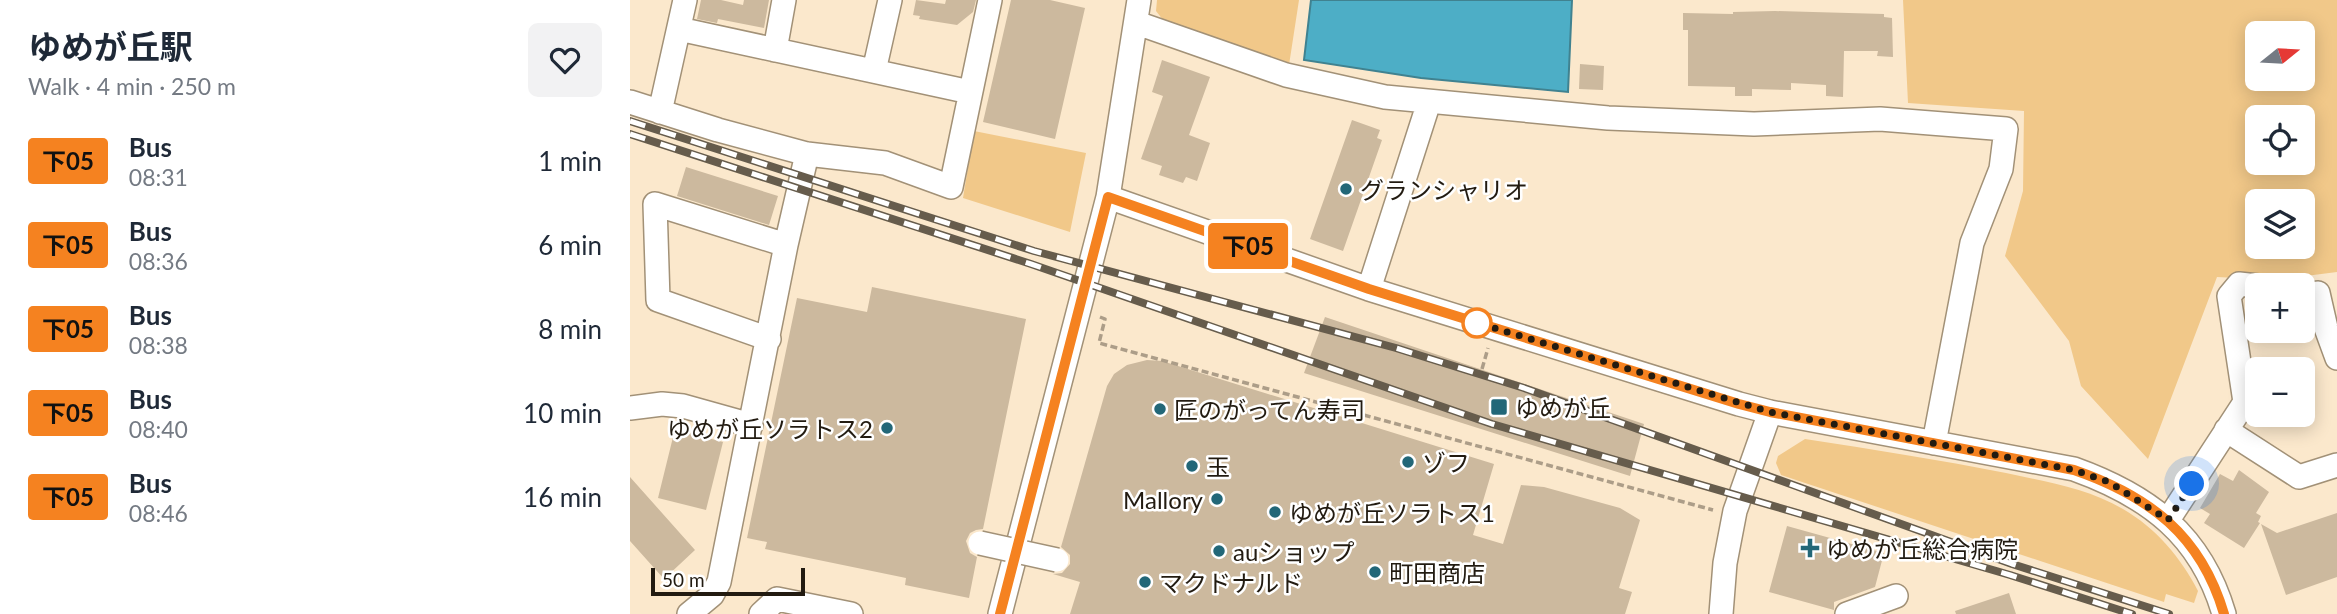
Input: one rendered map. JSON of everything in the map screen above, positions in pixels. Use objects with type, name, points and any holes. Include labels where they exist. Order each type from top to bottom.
[{"type":"street","points":[[660,113],[685,0]]},
{"type":"street","points":[[775,50],[784,0]]},
{"type":"street","points":[[874,71],[890,0]]},
{"type":"street","points":[[630,102],[807,154],[885,163],[951,187],[990,0]]},
{"type":"street","points":[[1000,614],[1108,197],[1138,11],[1286,75],[1385,97],[1608,118],[1754,124],[1880,119],[2006,128],[2001,169],[1972,243],[1934,443]]},
{"type":"street","points":[[679,29],[970,92]]},
{"type":"street","points":[[1369,289],[1429,102]]},
{"type":"street","points":[[689,614],[712,595],[719,582],[786,245],[807,154]]},
{"type":"street","points":[[1108,197],[1369,289],[1770,412],[2074,470],[2109,482],[2168,520],[2200,557],[2224,614]]},
{"type":"street","points":[[769,339],[658,300],[655,204],[786,245]]},
{"type":"street","points":[[2168,520],[2245,402],[2229,296],[2239,284],[2245,285]]},
{"type":"street","points":[[2319,293],[2326,328],[2337,358]]},
{"type":"street","points":[[630,408],[662,404],[683,406],[751,425]]},
{"type":"street","points":[[1721,614],[1725,564],[1735,512],[1770,412]]},
{"type":"street","points":[[2226,430],[2299,477],[2337,465]]},
{"type":"street","points":[[980,544],[1057,560]]},
{"type":"street","points":[[1847,614],[1896,596]]},
{"type":"street","points":[[761,614],[777,600],[848,614]]},
{"type":"path","points":[[1098,317],[1105,319],[1098,343],[1719,511]]},
{"type":"shaded area","points":[[1157,0],[1299,0],[1289,65],[1167,25],[1156,11]]},
{"type":"shaded area","points":[[1903,0],[2337,0],[2337,272],[2315,275],[2245,273],[2245,278],[2217,277],[2148,459],[2081,386],[2069,341],[2005,256],[2023,191],[2024,111],[1908,103]]},
{"type":"shaded area","points":[[974,131],[1086,153],[1070,232],[963,198]]},
{"type":"shaded area","points":[[1805,439],[2006,473],[2066,486],[2095,496],[2123,509],[2157,535],[2184,567],[2198,591],[2194,603],[2166,594],[2164,602],[1781,475],[1776,463],[1778,456]]},
{"type":"water","points":[[1311,0],[1572,0],[1568,92],[1421,78],[1304,60]]},
{"type":"building","points":[[701,0],[721,0],[743,5],[744,0],[769,0],[764,28],[718,19],[717,23],[697,19]]},
{"type":"building","points":[[916,0],[945,4],[946,0],[976,0],[973,12],[957,25],[919,19],[920,16],[913,15]]},
{"type":"building","points":[[1011,0],[1050,0],[1085,8],[1055,139],[983,122]]},
{"type":"building","points":[[1775,11],[1884,14],[1884,17],[1892,18],[1893,57],[1877,56],[1878,51],[1844,51],[1843,97],[1826,96],[1826,85],[1791,83],[1791,90],[1752,89],[1752,96],[1735,96],[1735,87],[1688,86],[1688,30],[1683,30],[1683,13]]},
{"type":"building","points":[[1162,60],[1210,77],[1189,135],[1210,143],[1197,181],[1186,177],[1183,183],[1159,175],[1162,166],[1141,159],[1163,96],[1152,92]]},
{"type":"building","points":[[1580,64],[1604,66],[1603,90],[1579,89]]},
{"type":"building","name":"グランシャリオ","points":[[1352,120],[1380,130],[1377,138],[1382,140],[1343,251],[1310,239]]},
{"type":"building","points":[[686,167],[778,196],[769,225],[677,196]]},
{"type":"building","name":"ゆめが丘ソラトス2","points":[[872,287],[1026,319],[983,529],[970,533],[966,541],[970,553],[977,557],[969,598],[905,585],[906,578],[765,549],[767,542],[747,538],[797,298],[867,312]]},
{"type":"building","points":[[1325,317],[1644,424],[1630,476],[1304,373]]},
{"type":"building","name":"ゆめが丘ソラトス1","points":[[1147,360],[1162,361],[1494,464],[1473,535],[1503,544],[1521,485],[1544,487],[1620,508],[1640,520],[1619,588],[1632,592],[1625,614],[1070,614],[1080,582],[1053,574],[1062,573],[1070,564],[1070,555],[1061,547],[1107,386],[1114,374],[1127,365]]},
{"type":"building","points":[[675,429],[723,442],[706,510],[658,498]]},
{"type":"building","points":[[2239,470],[2269,492],[2256,513],[2261,516],[2258,522],[2260,523],[2244,548],[2204,523],[2210,514],[2200,508],[2220,474],[2233,481]]},
{"type":"building","points":[[630,477],[695,550],[664,579],[630,541]]},
{"type":"building","points":[[2337,513],[2337,577],[2286,595],[2261,524],[2277,533]]},
{"type":"building","points":[[1787,526],[1884,553],[1875,587],[1834,602],[1834,610],[1769,592]]},
{"type":"building","points":[[2009,593],[2016,614],[1956,614],[1955,611]]},
{"type":"railway","points":[[630,121],[1034,251],[1396,348],[1524,388],[2012,564],[2169,614]]},
{"type":"railway","points":[[630,134],[1031,264],[1492,424],[2010,575],[2132,614]]},
{"type":"bus line","name":"下05","points":[[1000,614],[1108,197],[1369,289],[1739,404],[2074,470],[2109,482],[2168,520],[2200,557],[2224,614]]},
{"type":"place","name":"グランシャリオ","points":[[1346,189]]},
{"type":"place","name":"ゆめが丘","points":[[1499,407]]},
{"type":"place","name":"匠のがってん寿司","points":[[1160,409]]},
{"type":"place","name":"ゆめが丘ソラトス2","points":[[887,428]]},
{"type":"place","name":"ゾフ","points":[[1408,462]]},
{"type":"place","name":"玉","points":[[1192,466]]},
{"type":"place","name":"Mallory","points":[[1217,499]]},
{"type":"place","name":"ゆめが丘ソラトス1","points":[[1275,512]]},
{"type":"place","name":"ゆめが丘総合病院","points":[[1810,548]]},
{"type":"place","name":"auショップ","points":[[1219,551]]},
{"type":"place","name":"町田商店","points":[[1375,572]]},
{"type":"place","name":"マクドナルド","points":[[1145,582]]},
{"type":"route","points":[[1477,323],[1468,320],[1770,412],[2074,470],[2109,482],[2168,520],[2192,484]]}]
